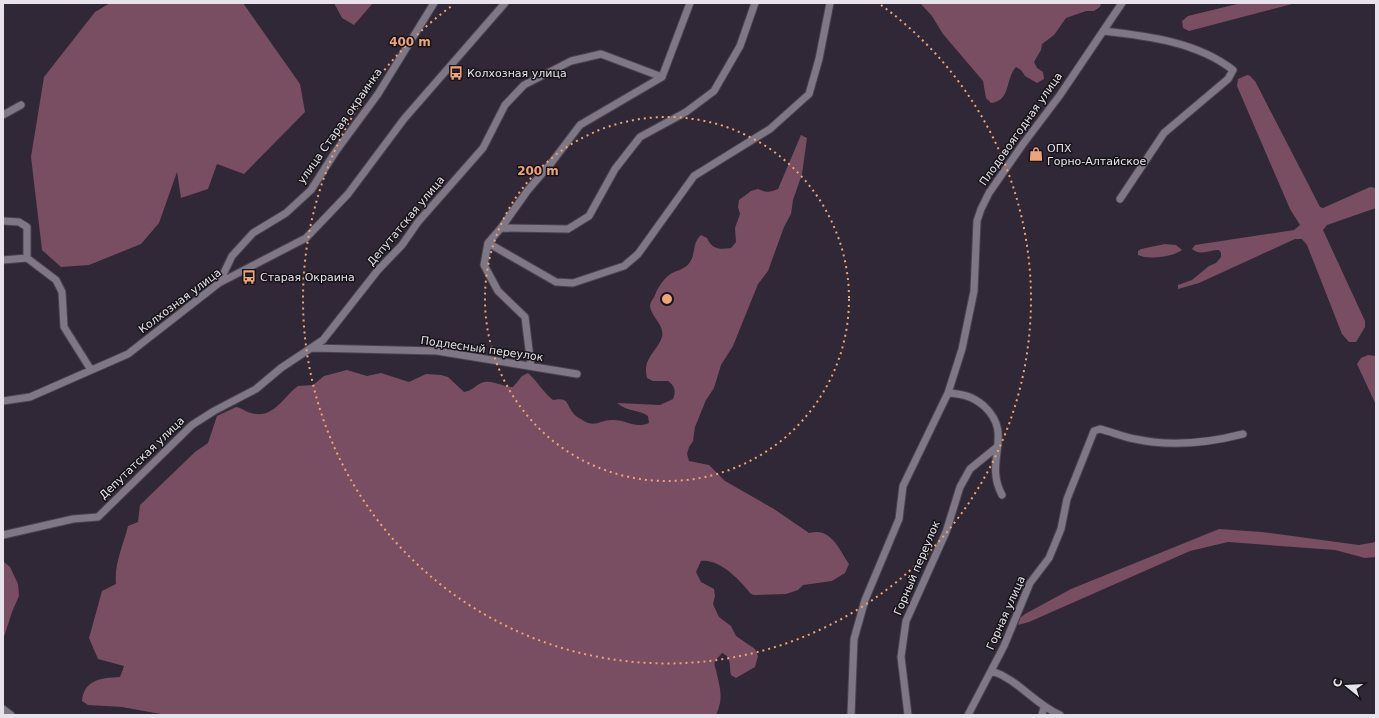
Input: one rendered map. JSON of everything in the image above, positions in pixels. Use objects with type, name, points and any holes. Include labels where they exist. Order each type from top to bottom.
[{"type":"street","name":"улица Старая окраинка","points":[[219,283],[232,256],[253,233],[286,213],[312,190],[336,151],[378,94],[434,3]]},
{"type":"street","name":"Колхозная улица","points":[[3,401],[30,397],[128,354],[219,283],[306,238],[348,194],[404,119],[505,3]]},
{"type":"street","points":[[531,366],[525,317],[498,291],[484,264],[488,243],[580,125],[662,77],[690,3]]},
{"type":"street","points":[[501,228],[568,229],[590,216],[615,169],[640,137],[686,112],[714,91],[740,46],[755,3]]},
{"type":"street","points":[[488,243],[556,282],[573,283],[624,266],[638,254],[694,176],[770,129],[809,94],[819,60],[830,3]]},
{"type":"street","name":"Плодовоягодная улица","points":[[851,715],[854,639],[865,600],[899,519],[903,486],[948,393],[962,349],[974,291],[977,221],[981,210],[989,193],[1060,95],[1122,3]]},
{"type":"street","points":[[1103,31],[1139,35],[1185,46],[1218,58],[1233,70],[1228,79],[1164,133],[1120,199]]},
{"type":"street","name":"Депутатская улица","points":[[3,535],[73,519],[98,517],[192,425],[214,411],[256,389],[281,368],[323,340],[378,270],[402,245],[418,222],[483,148],[505,105],[524,85],[571,61],[601,54],[662,77]]},
{"type":"street","points":[[3,115],[21,106]]},
{"type":"street","points":[[3,221],[19,222],[27,227],[27,258]]},
{"type":"street","points":[[3,260],[27,258],[56,280],[62,292],[64,328],[90,370]]},
{"type":"street","name":"Подлесный переулок","points":[[312,348],[437,352],[577,374]]},
{"type":"street","points":[[948,393],[970,396],[993,415],[998,426],[999,437],[994,473],[997,486],[1002,494]]},
{"type":"street","name":"Горная улица","points":[[968,715],[992,671],[1016,620],[1020,603],[1030,583],[1049,558],[1061,530],[1067,499],[1094,431],[1100,429],[1135,439],[1162,443],[1196,443],[1222,440],[1243,434]]},
{"type":"street","name":"Горный переулок","points":[[908,715],[901,657],[906,621],[946,532],[960,487],[970,469],[997,447]]},
{"type":"street","points":[[992,671],[1011,679],[1044,707],[1060,715]]},
{"type":"street","points":[[1042,715],[1044,707]]},
{"type":"street","points":[[3,709],[11,715]]},
{"type":"shaded area","points":[[110,3],[243,3],[300,84],[305,112],[244,174],[217,164],[208,189],[181,198],[177,172],[159,223],[141,244],[89,265],[61,267],[42,250],[31,157],[44,77],[95,12]]},
{"type":"shaded area","points":[[334,3],[373,3],[354,25],[342,18]]},
{"type":"shaded area","points":[[920,3],[1101,3],[1100,7],[1094,11],[1086,11],[1066,18],[1054,35],[1042,44],[1041,50],[1034,62],[1037,68],[1043,72],[1044,79],[1037,83],[1025,76],[1021,70],[1016,67],[1010,77],[1005,94],[1002,98],[991,103],[986,98],[983,81],[943,34],[932,16]]},
{"type":"shaded area","points":[[1241,3],[1296,3],[1189,31],[1183,28],[1182,21],[1188,16]]},
{"type":"shaded area","points":[[1247,75],[1255,81],[1320,207],[1323,208],[1370,187],[1376,188],[1376,208],[1327,225],[1323,230],[1365,321],[1365,327],[1356,342],[1349,342],[1342,334],[1307,245],[1302,239],[1295,239],[1199,283],[1178,289],[1178,285],[1192,280],[1209,266],[1216,263],[1221,257],[1219,250],[1198,252],[1192,249],[1195,245],[1294,230],[1300,225],[1290,209],[1237,86],[1238,79]]},
{"type":"shaded area","points":[[801,135],[807,138],[802,174],[793,200],[791,214],[784,227],[768,271],[758,284],[733,346],[721,365],[714,388],[706,400],[695,427],[693,441],[687,454],[689,461],[709,465],[725,481],[774,509],[809,533],[817,532],[829,536],[838,546],[849,564],[845,573],[832,581],[803,585],[798,590],[786,594],[754,595],[751,594],[736,577],[722,567],[708,561],[701,561],[696,572],[701,582],[714,589],[715,596],[713,604],[719,617],[731,626],[736,636],[755,649],[758,656],[755,667],[736,678],[731,675],[730,662],[725,655],[722,653],[715,661],[721,698],[716,715],[166,715],[122,707],[88,705],[82,701],[83,694],[90,684],[101,679],[120,677],[124,666],[98,659],[89,638],[102,591],[116,584],[116,569],[128,526],[138,522],[140,505],[195,452],[208,443],[217,416],[236,407],[251,413],[266,413],[278,406],[298,386],[313,385],[324,376],[347,370],[367,376],[381,373],[409,382],[426,374],[441,375],[448,377],[464,392],[484,382],[513,387],[522,376],[528,373],[553,400],[565,400],[574,414],[586,422],[593,424],[618,420],[635,425],[644,425],[649,423],[648,416],[625,408],[617,403],[660,405],[673,399],[674,389],[668,381],[653,381],[647,378],[646,371],[648,360],[662,337],[662,329],[650,306],[654,296],[663,281],[669,275],[688,265],[692,259],[696,241],[701,235],[707,238],[716,248],[731,248],[736,242],[735,228],[740,214],[738,207],[739,200],[751,191],[758,189],[768,192],[778,189]]},
{"type":"shaded area","points":[[1165,244],[1176,245],[1182,250],[1160,257],[1142,257],[1138,255],[1138,251],[1141,249]]},
{"type":"shaded area","points":[[1368,355],[1376,356],[1376,405],[1357,364],[1361,358]]},
{"type":"shaded area","points":[[1219,529],[1262,532],[1359,545],[1376,542],[1376,557],[1365,558],[1335,550],[1228,542],[1190,551],[1029,622],[1018,625],[1020,618],[1025,614],[1071,589]]},
{"type":"shaded area","points":[[3,561],[10,567],[18,584],[19,596],[3,640]]},
{"type":"place","name":"Колхозная улица","points":[[456,73]]},
{"type":"place","name":"ОПХ Горно-Алтайское","points":[[1036,154]]},
{"type":"place","name":"Старая Окраина","points":[[249,277]]}]
